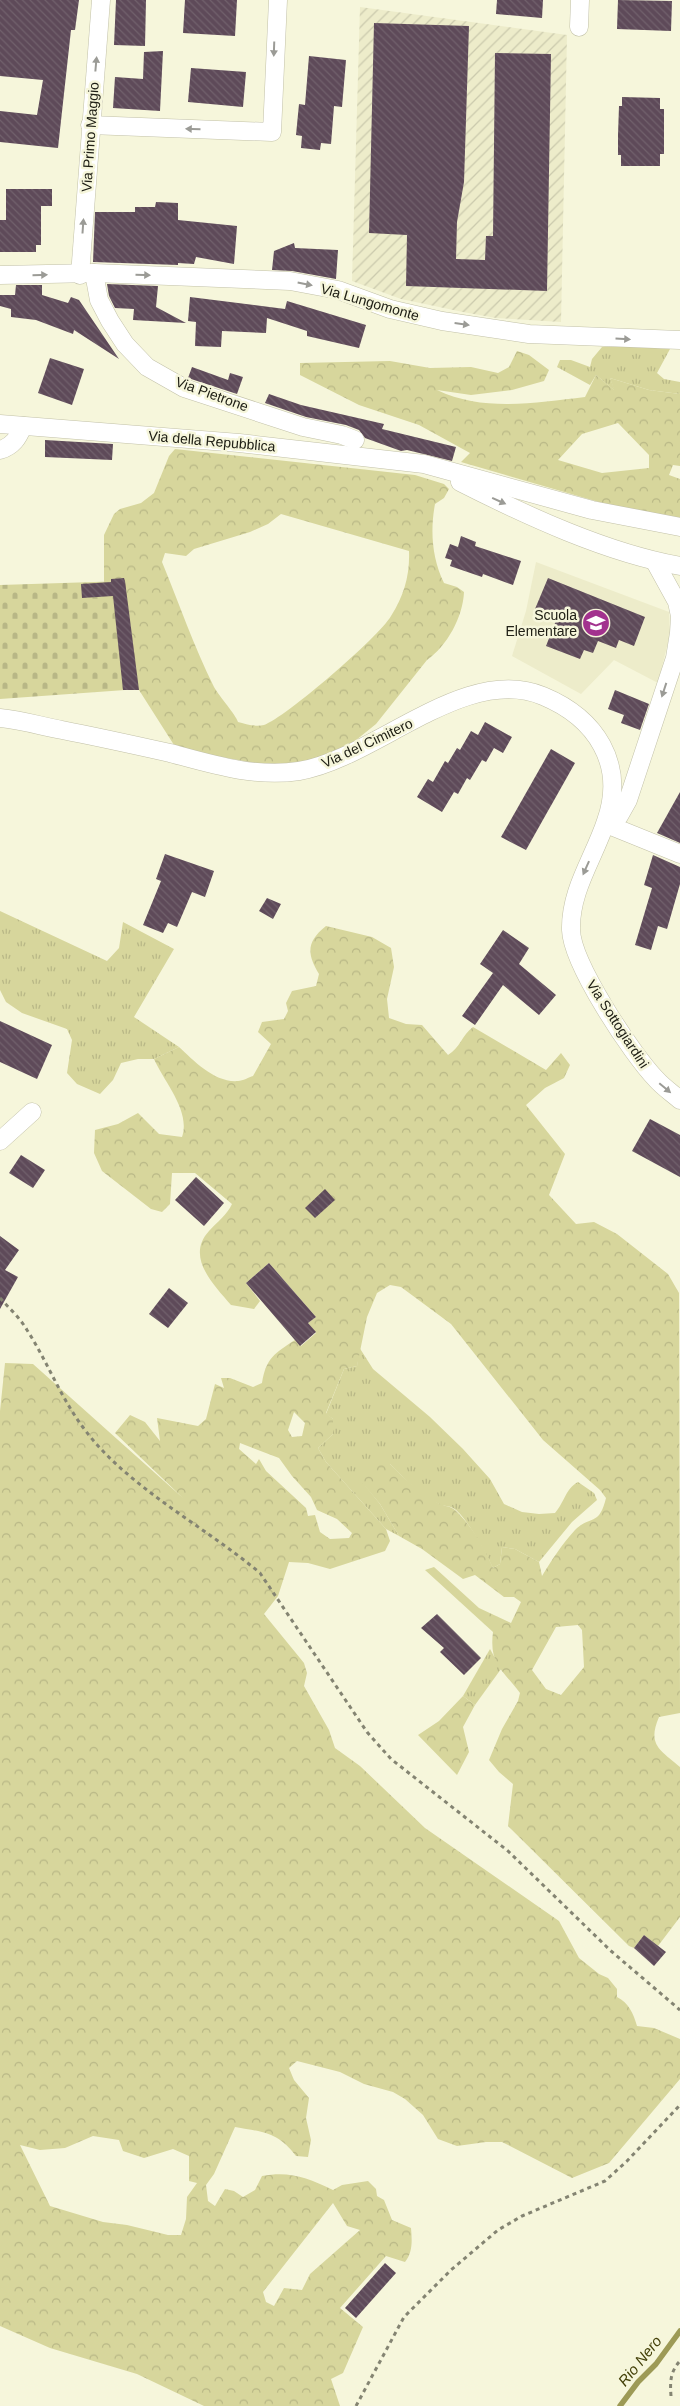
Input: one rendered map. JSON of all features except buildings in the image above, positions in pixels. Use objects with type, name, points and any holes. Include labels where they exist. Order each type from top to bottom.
[{"type":"street","name":"Via Primo Maggio","points":[[87,274],[90,125],[101,0]]},
{"type":"street","points":[[90,125],[272,132],[278,0]]},
{"type":"street","points":[[579,27],[580,0]]},
{"type":"street","name":"Via Lungomonte","points":[[0,275],[87,274],[290,281],[338,290],[390,310],[442,321],[529,334],[680,340]]},
{"type":"street","name":"Via Pietrone","points":[[87,274],[110,322],[126,344],[148,367],[184,388],[303,427],[342,435],[355,440]]},
{"type":"street","name":"Via della Repubblica","points":[[0,424],[238,443],[424,464],[592,510],[680,527]]},
{"type":"street","points":[[0,450],[7,448],[18,438],[23,426]]},
{"type":"street","name":"Via della Repubblica","points":[[424,464],[515,508],[622,552],[655,562],[680,566]]},
{"type":"street","points":[[606,824],[619,816],[628,800],[677,647],[680,616],[677,602],[655,562]]},
{"type":"street","name":"Via del Cimitero","points":[[0,718],[137,745],[228,768],[265,773],[299,771],[326,763],[462,698],[493,690],[516,689],[536,693],[568,709],[589,726],[599,738],[609,760],[612,781],[610,809],[606,824]]},
{"type":"street","points":[[606,824],[680,854]]},
{"type":"street","name":"Via Sottogiardini","points":[[606,824],[573,903],[572,943],[593,988],[606,1010],[655,1078],[680,1100]]},
{"type":"street","points":[[0,1140],[32,1112]]},
{"type":"path","points":[[0,1298],[26,1329],[82,1426],[115,1462],[162,1502],[237,1554],[260,1573],[367,1732],[391,1759],[508,1851],[611,1951],[680,2010]]},
{"type":"path","points":[[356,2406],[404,2317],[451,2270],[498,2230],[522,2216],[605,2181],[627,2162],[680,2105]]},
{"type":"path","points":[[671,2396],[670,2381],[673,2370],[680,2361]]},
{"type":"shaded area","points":[[360,7],[567,35],[561,322],[496,318],[463,312],[401,299],[352,281]]},
{"type":"shaded area","name":"Scuola Elementare","points":[[536,562],[669,612],[670,634],[658,683],[614,660],[581,694],[512,656],[526,611]]},
{"type":"green space","points":[[628,346],[670,349],[657,373],[664,379],[680,382],[680,394],[649,390],[610,378],[615,391],[596,375],[590,385],[557,367],[560,360],[571,360],[590,367],[592,359],[602,347]]},
{"type":"green space","points":[[517,351],[529,355],[549,370],[544,381],[512,390],[471,395],[437,390],[472,401],[509,404],[547,402],[585,397],[596,375],[614,390],[610,378],[649,390],[680,394],[680,466],[673,465],[669,475],[680,479],[680,520],[630,511],[461,462],[470,453],[419,425],[359,405],[300,375],[300,363],[390,361],[430,368],[471,367],[498,373],[509,367]],"holes":[[[618,423],[649,455],[649,468],[602,473],[558,460],[582,434]]]},
{"type":"green space","points":[[175,449],[415,475],[444,484],[449,489],[444,498],[435,504],[432,534],[437,564],[444,583],[457,587],[464,592],[461,611],[457,621],[441,647],[427,660],[376,724],[345,749],[299,766],[276,767],[188,751],[174,745],[139,690],[104,582],[104,535],[114,514],[120,509],[141,503],[154,493],[169,456]],"holes":[[[281,514],[409,551],[407,577],[403,593],[396,608],[383,626],[331,676],[291,708],[261,726],[238,722],[214,687],[193,641],[162,562],[165,553],[186,556],[194,549],[250,532],[268,524]]]},
{"type":"green space","points":[[125,581],[139,689],[0,699],[0,585]]},
{"type":"green space","points":[[0,911],[107,961],[119,948],[123,922],[174,949],[134,1017],[179,1047],[154,1059],[138,1059],[121,1063],[113,1080],[100,1094],[77,1084],[67,1073],[72,1040],[67,1029],[22,1013],[6,1002],[0,990]]},
{"type":"green space","points":[[326,926],[372,937],[391,948],[394,967],[387,999],[389,1018],[406,1024],[422,1025],[448,1055],[473,1027],[546,1070],[561,1053],[570,1065],[564,1078],[545,1088],[526,1105],[565,1154],[549,1195],[576,1224],[594,1222],[617,1234],[668,1274],[679,1293],[680,1713],[659,1717],[654,1734],[655,1741],[661,1751],[680,1767],[680,1917],[658,1946],[644,1935],[634,1948],[629,1946],[508,1826],[513,1784],[489,1760],[502,1729],[518,1701],[520,1693],[498,1666],[493,1652],[493,1632],[425,1570],[434,1567],[479,1608],[511,1623],[521,1602],[514,1597],[504,1597],[475,1575],[463,1579],[422,1549],[399,1536],[380,1504],[359,1479],[363,1470],[379,1462],[390,1464],[425,1494],[438,1503],[455,1510],[477,1537],[493,1568],[500,1564],[502,1547],[515,1549],[539,1562],[542,1576],[575,1530],[597,1517],[606,1498],[600,1490],[543,1440],[451,1324],[401,1287],[390,1285],[377,1293],[367,1317],[357,1366],[344,1369],[326,1413],[333,1419],[333,1434],[318,1448],[326,1462],[386,1529],[390,1541],[385,1551],[330,1569],[308,1563],[289,1562],[278,1596],[264,1614],[304,1663],[307,1673],[304,1686],[329,1730],[335,1748],[360,1766],[425,1828],[559,1921],[579,1958],[599,1974],[608,1978],[617,1989],[617,1997],[625,2002],[630,2009],[637,2026],[654,2028],[680,2039],[680,2079],[609,2163],[572,2178],[502,2142],[457,2146],[438,2139],[423,2115],[405,2099],[393,2092],[364,2084],[340,2072],[297,2061],[289,2068],[294,2080],[309,2098],[306,2118],[311,2140],[308,2157],[296,2156],[283,2142],[269,2134],[235,2127],[214,2174],[206,2185],[208,2201],[215,2206],[225,2189],[234,2191],[243,2197],[255,2190],[262,2176],[290,2175],[315,2182],[333,2190],[342,2185],[368,2181],[376,2189],[377,2196],[384,2200],[392,2220],[411,2228],[411,2250],[405,2262],[386,2256],[340,2308],[363,2327],[343,2373],[331,2379],[340,2406],[204,2406],[137,2374],[50,2348],[0,2326],[0,1411],[5,1363],[33,1364],[183,1498],[115,1433],[130,1415],[145,1422],[160,1441],[157,1418],[198,1426],[206,1419],[215,1384],[224,1388],[221,1378],[230,1378],[253,1387],[262,1383],[266,1368],[272,1357],[295,1340],[301,1346],[316,1333],[308,1323],[316,1317],[269,1263],[246,1283],[260,1301],[254,1309],[231,1305],[210,1280],[201,1261],[202,1241],[232,1204],[195,1173],[172,1173],[170,1204],[162,1212],[151,1209],[102,1171],[94,1153],[95,1130],[118,1124],[138,1113],[159,1134],[182,1137],[184,1127],[180,1107],[154,1059],[179,1047],[213,1075],[229,1081],[238,1081],[253,1076],[271,1044],[258,1032],[262,1022],[284,1019],[288,1011],[286,1003],[292,991],[316,986],[319,974],[312,960],[310,949],[319,932]],"holes":[[[294,1412],[305,1423],[302,1436],[292,1437],[288,1430]],[[240,1443],[279,1458],[311,1497],[317,1510],[337,1519],[352,1533],[349,1538],[330,1539],[320,1532],[315,1515],[308,1516],[306,1508],[266,1471],[259,1459],[256,1464],[239,1449]],[[578,1625],[582,1630],[584,1667],[561,1695],[546,1689],[532,1670],[556,1627]],[[93,2136],[119,2140],[123,2151],[144,2158],[173,2149],[189,2156],[189,2181],[197,2183],[187,2197],[186,2219],[181,2235],[168,2235],[127,2225],[103,2222],[50,2206],[20,2145],[40,2150],[65,2148]],[[333,2203],[347,2226],[360,2230],[310,2274],[302,2290],[284,2288],[274,2306],[266,2302],[263,2292]]]},
{"type":"green space","points":[[359,1347],[373,1369],[430,1417],[463,1449],[490,1479],[504,1504],[522,1512],[555,1513],[568,1492],[578,1482],[594,1493],[597,1500],[572,1522],[539,1562],[515,1549],[502,1547],[500,1564],[493,1568],[475,1535],[458,1512],[427,1497],[390,1464],[360,1479],[380,1504],[399,1536],[386,1529],[326,1462],[318,1448],[333,1434],[333,1419],[326,1414],[344,1369],[357,1366]]},
{"type":"green space","points":[[490,1649],[501,1669],[475,1705],[463,1696]]},
{"type":"green space","points":[[463,1696],[475,1705],[463,1727],[469,1752],[457,1775],[418,1735],[439,1721]]},
{"type":"waterway","name":"Rio Nero","points":[[620,2406],[638,2382],[656,2364],[680,2331]]},
{"type":"place","name":"Scuola Elementare","points":[[596,623]]}]
